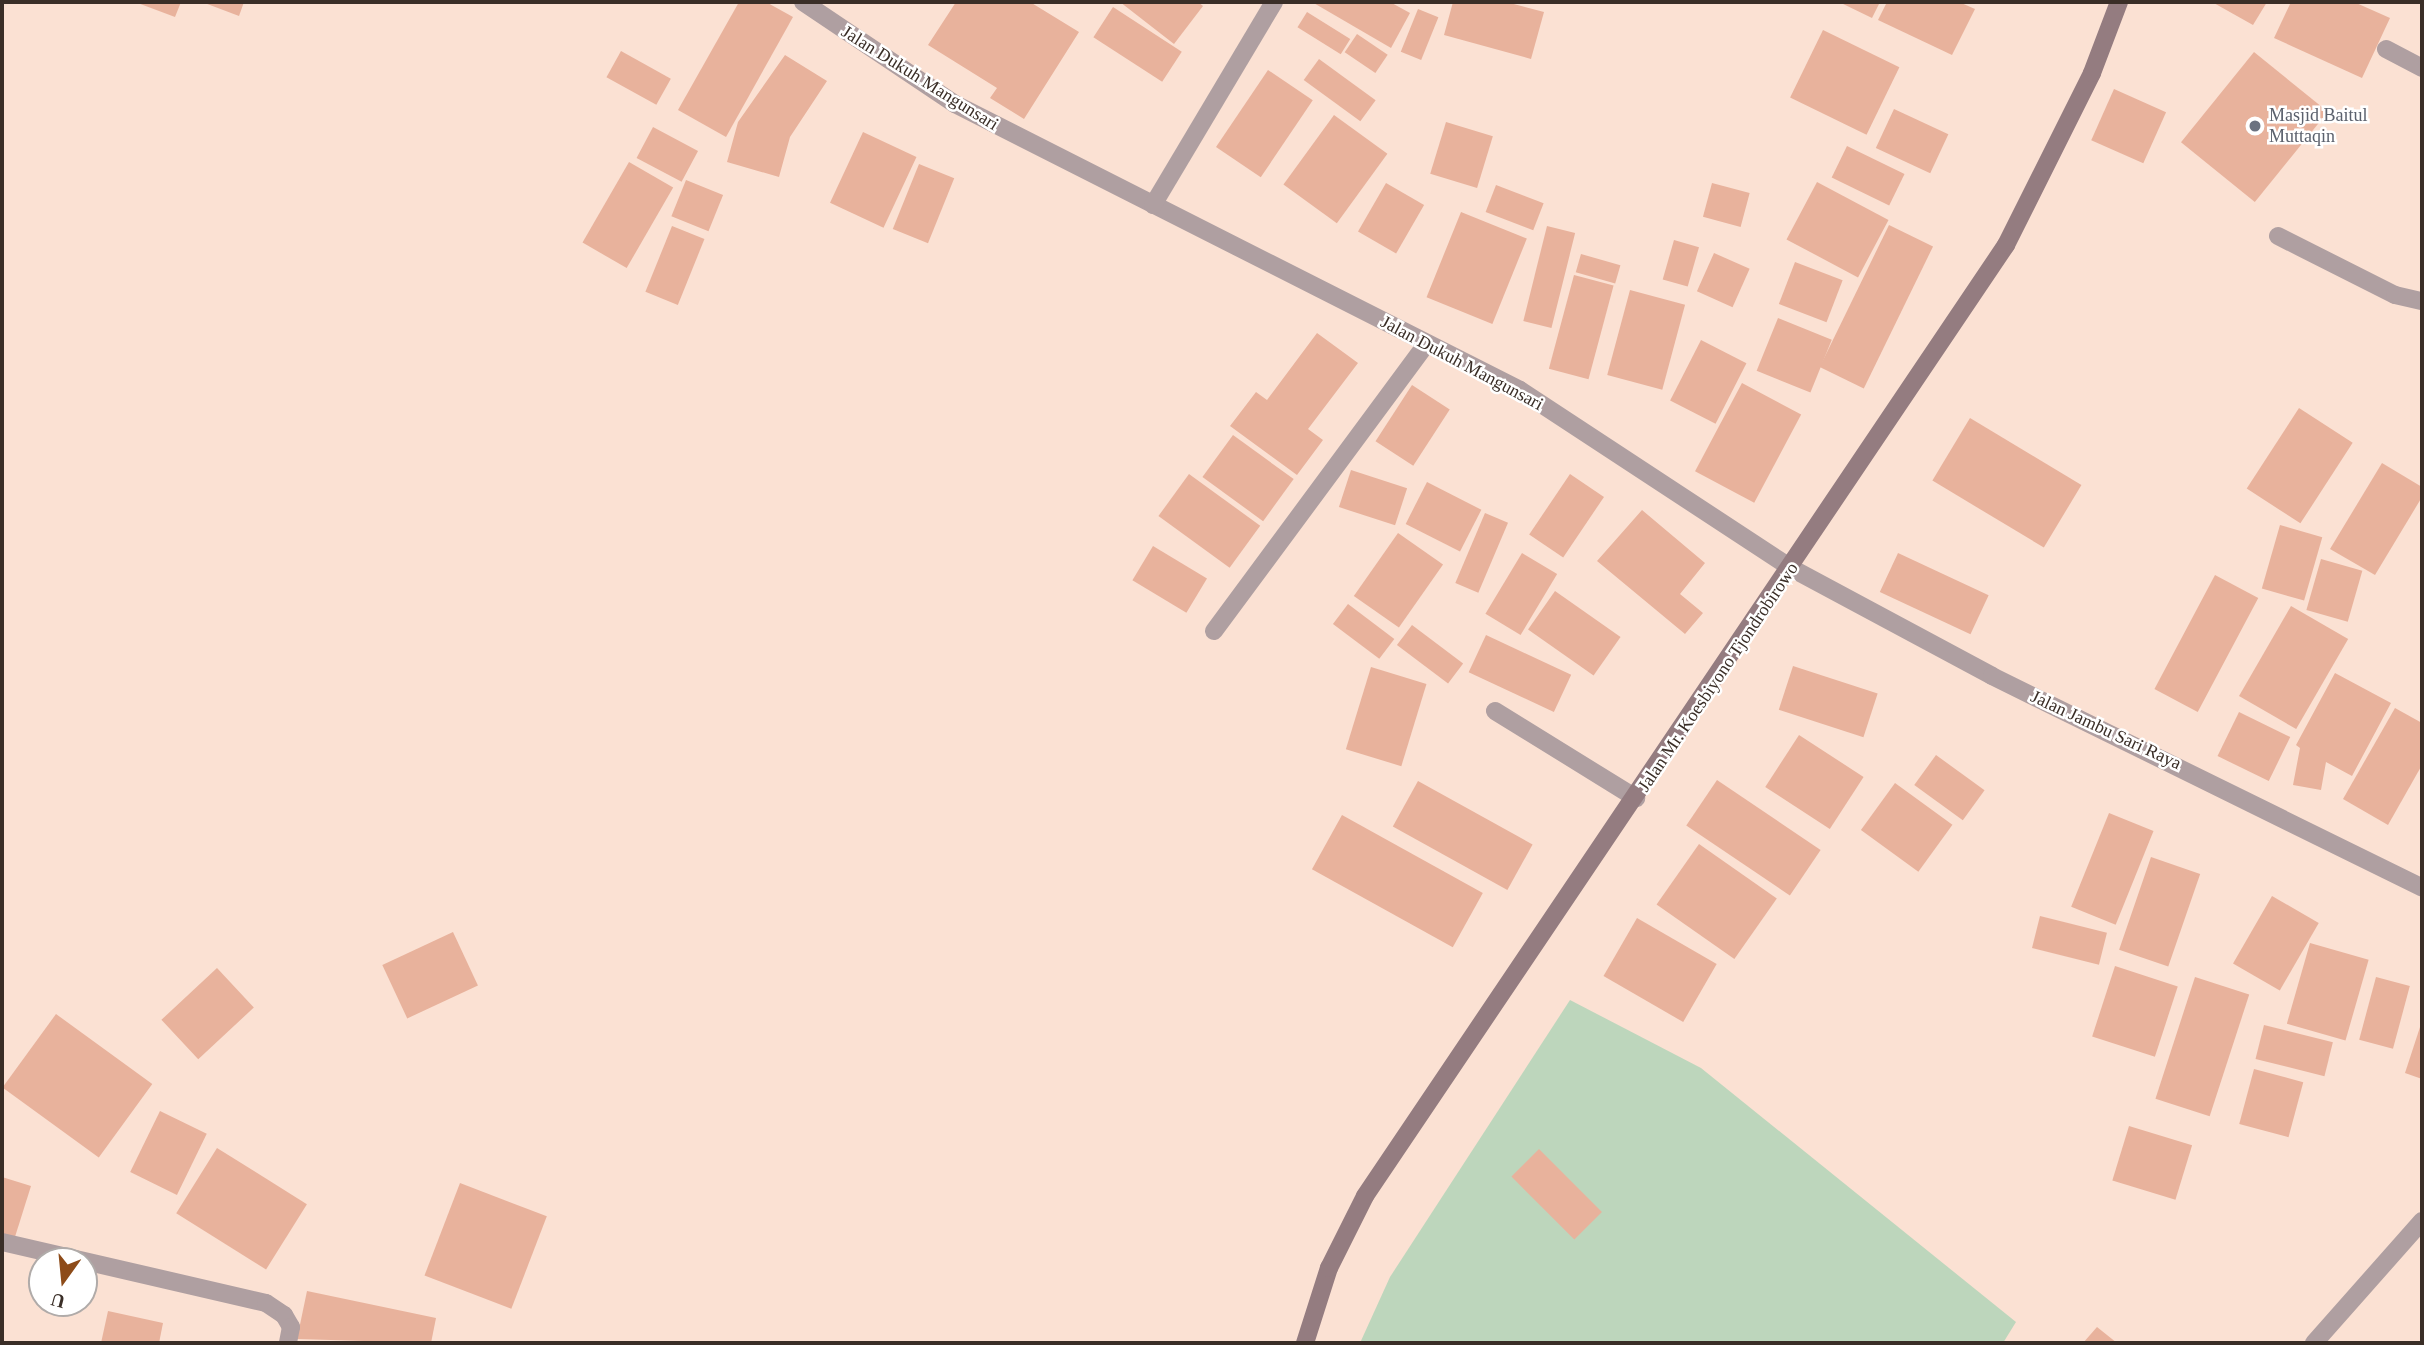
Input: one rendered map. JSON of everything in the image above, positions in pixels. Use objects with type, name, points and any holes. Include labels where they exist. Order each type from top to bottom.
[{"type":"main road","name":"Jalan Mr. Koesbiyono Tjondrobirowo","points":[[1305,1343],[1329,1268],[1365,1196],[1636,798],[2006,245],[2092,73],[2119,2]]},
{"type":"street","name":"Jalan Dukuh Mangunsari","points":[[803,2],[955,104],[1520,390],[1791,568]]},
{"type":"street","points":[[1153,205],[1274,2]]},
{"type":"street","points":[[2386,49],[2422,68]]},
{"type":"street","points":[[2278,236],[2395,295],[2422,302]]},
{"type":"street","points":[[1214,631],[1427,343]]},
{"type":"street","name":"Jalan Jambu Sari Raya","points":[[1791,568],[1992,676],[2422,888]]},
{"type":"street","points":[[1495,711],[1636,798]]},
{"type":"street","points":[[2314,1343],[2422,1221]]},
{"type":"street","points":[[2,1242],[248,1298],[284,1315],[290,1328],[288,1343]]},
{"type":"green space","points":[[1570,1000],[1701,1068],[2016,1322],[2003,1343],[1360,1343],[1390,1277]]},
{"type":"building","points":[[135,2],[181,2],[175,17]]},
{"type":"building","points":[[202,2],[244,2],[239,16]]},
{"type":"building","points":[[739,2],[766,2],[793,17],[726,137],[678,110]]},
{"type":"building","points":[[956,2],[1030,2],[1079,32],[1024,119],[990,98],[997,88],[928,45]]},
{"type":"building","points":[[1120,2],[1198,2],[1203,6],[1174,44]]},
{"type":"building","points":[[1312,2],[1390,2],[1410,13],[1391,48]]},
{"type":"building","points":[[1453,2],[1506,2],[1544,12],[1531,59],[1444,35]]},
{"type":"building","points":[[1839,2],[1880,2],[1872,18]]},
{"type":"building","points":[[1887,2],[1959,2],[1975,9],[1952,55],[1878,20]]},
{"type":"building","points":[[2212,2],[2267,2],[2253,25]]},
{"type":"building","points":[[2291,2],[2354,2],[2390,18],[2362,78],[2274,38]]},
{"type":"building","points":[[1113,7],[1182,52],[1162,82],[1093,37]]},
{"type":"building","points":[[1418,9],[1438,17],[1421,60],[1401,52]]},
{"type":"building","points":[[1307,12],[1350,39],[1341,54],[1297,27]]},
{"type":"building","points":[[1823,30],[1899,67],[1867,135],[1790,97]]},
{"type":"building","points":[[1357,34],[1388,55],[1375,73],[1345,52]]},
{"type":"building","points":[[621,51],[671,79],[656,105],[606,77]]},
{"type":"building","name":"Masjid Baitul Muttaqin","points":[[2254,52],[2328,112],[2255,202],[2181,142]]},
{"type":"building","points":[[785,55],[827,81],[790,137],[779,177],[727,162],[738,122]]},
{"type":"building","points":[[1319,59],[1376,100],[1360,121],[1304,80]]},
{"type":"building","points":[[1268,70],[1313,100],[1261,177],[1216,147]]},
{"type":"building","points":[[2114,89],[2166,112],[2143,163],[2091,140]]},
{"type":"building","points":[[1894,109],[1948,134],[1930,173],[1876,148]]},
{"type":"building","points":[[1334,115],[1387,154],[1337,223],[1283,185]]},
{"type":"building","points":[[1446,122],[1493,136],[1477,188],[1430,174]]},
{"type":"building","points":[[653,127],[698,151],[682,182],[637,158]]},
{"type":"building","points":[[863,132],[916,157],[884,228],[830,203]]},
{"type":"building","points":[[1847,146],[1905,174],[1889,206],[1832,177]]},
{"type":"building","points":[[629,162],[673,188],[627,268],[582,243]]},
{"type":"building","points":[[919,164],[954,178],[928,243],[893,229]]},
{"type":"building","points":[[686,180],[723,195],[708,231],[671,216]]},
{"type":"building","points":[[1817,182],[1889,220],[1858,277],[1786,239]]},
{"type":"building","points":[[1386,183],[1424,205],[1396,253],[1358,231]]},
{"type":"building","points":[[1712,183],[1750,193],[1741,227],[1703,217]]},
{"type":"building","points":[[1496,185],[1544,203],[1533,230],[1486,212]]},
{"type":"building","points":[[1461,212],[1527,239],[1492,324],[1427,297]]},
{"type":"building","points":[[1889,225],[1933,246],[1864,388],[1820,367]]},
{"type":"building","points":[[672,226],[704,239],[678,305],[645,292]]},
{"type":"building","points":[[1547,226],[1575,233],[1551,328],[1523,321]]},
{"type":"building","points":[[1674,240],[1699,247],[1688,287],[1663,279]]},
{"type":"building","points":[[1714,253],[1750,269],[1733,307],[1697,291]]},
{"type":"building","points":[[1581,254],[1620,265],[1615,284],[1576,272]]},
{"type":"building","points":[[1795,262],[1843,280],[1826,322],[1779,304]]},
{"type":"building","points":[[1574,275],[1614,286],[1588,379],[1549,369]]},
{"type":"building","points":[[1630,290],[1685,305],[1662,390],[1607,375]]},
{"type":"building","points":[[1778,318],[1832,340],[1810,393],[1757,371]]},
{"type":"building","points":[[1317,333],[1358,363],[1308,429],[1323,440],[1297,475],[1230,426],[1256,392],[1267,400]]},
{"type":"building","points":[[1701,340],[1746,363],[1716,424],[1670,401]]},
{"type":"building","points":[[1742,383],[1801,414],[1754,503],[1695,471]]},
{"type":"building","points":[[1412,385],[1450,410],[1413,466],[1376,441]]},
{"type":"building","points":[[2299,408],[2353,443],[2300,523],[2247,489]]},
{"type":"building","points":[[1970,418],[2081,485],[2044,548],[1932,481]]},
{"type":"building","points":[[1233,435],[1294,479],[1263,521],[1202,477]]},
{"type":"building","points":[[2382,463],[2422,487],[2422,497],[2375,575],[2330,549]]},
{"type":"building","points":[[1351,470],[1407,488],[1395,525],[1339,507]]},
{"type":"building","points":[[1189,474],[1260,526],[1230,568],[1158,516]]},
{"type":"building","points":[[1570,474],[1604,497],[1563,557],[1529,535]]},
{"type":"building","points":[[1427,482],[1481,510],[1460,552],[1406,524]]},
{"type":"building","points":[[1642,510],[1705,563],[1680,594],[1703,613],[1685,634],[1597,561]]},
{"type":"building","points":[[1485,513],[1508,523],[1478,593],[1455,583]]},
{"type":"building","points":[[2280,525],[2322,537],[2304,601],[2262,588]]},
{"type":"building","points":[[1398,533],[1443,565],[1399,628],[1354,596]]},
{"type":"building","points":[[1153,546],[1207,578],[1186,613],[1132,580]]},
{"type":"building","points":[[1522,553],[1557,574],[1521,635],[1485,614]]},
{"type":"building","points":[[1898,553],[1989,595],[1970,634],[1880,592]]},
{"type":"building","points":[[2321,559],[2362,571],[2348,622],[2306,610]]},
{"type":"building","points":[[2215,575],[2258,598],[2198,712],[2154,689]]},
{"type":"building","points":[[1555,591],[1621,637],[1594,675],[1528,630]]},
{"type":"building","points":[[1348,604],[1394,639],[1379,659],[1333,624]]},
{"type":"building","points":[[2291,606],[2348,639],[2296,729],[2239,696]]},
{"type":"building","points":[[1412,625],[1463,664],[1448,683],[1397,645]]},
{"type":"building","points":[[1486,635],[1571,675],[1554,712],[1469,672]]},
{"type":"building","points":[[1793,666],[1878,694],[1863,737],[1779,710]]},
{"type":"building","points":[[1371,667],[1426,684],[1401,766],[1346,749]]},
{"type":"building","points":[[2335,673],[2391,703],[2352,776],[2326,762],[2321,790],[2293,785],[2300,748],[2296,745]]},
{"type":"building","points":[[2395,708],[2422,723],[2422,765],[2388,825],[2343,799]]},
{"type":"building","points":[[2239,712],[2290,737],[2269,781],[2218,756]]},
{"type":"building","points":[[1799,735],[1864,777],[1830,829],[1765,787]]},
{"type":"building","points":[[1936,755],[1985,790],[1963,820],[1914,785]]},
{"type":"building","points":[[1717,780],[1821,850],[1790,895],[1686,826]]},
{"type":"building","points":[[1418,781],[1533,845],[1507,890],[1393,826]]},
{"type":"building","points":[[1895,783],[1952,825],[1918,872],[1861,830]]},
{"type":"building","points":[[2109,813],[2154,831],[2116,925],[2071,907]]},
{"type":"building","points":[[1342,815],[1483,893],[1453,947],[1312,869]]},
{"type":"building","points":[[1699,844],[1777,898],[1734,959],[1657,905]]},
{"type":"building","points":[[2151,857],[2200,874],[2168,967],[2119,950]]},
{"type":"building","points":[[2272,896],[2319,923],[2280,991],[2233,964]]},
{"type":"building","points":[[2040,916],[2107,933],[2099,965],[2032,948]]},
{"type":"building","points":[[1637,918],[1717,964],[1683,1022],[1604,976]]},
{"type":"building","points":[[453,932],[478,985],[407,1018],[382,965]]},
{"type":"building","points":[[2310,943],[2369,960],[2345,1041],[2287,1024]]},
{"type":"building","points":[[2115,966],[2178,986],[2155,1057],[2092,1036]]},
{"type":"building","points":[[217,968],[254,1007],[198,1059],[161,1020]]},
{"type":"building","points":[[2195,977],[2249,995],[2210,1116],[2155,1099]]},
{"type":"building","points":[[2376,977],[2410,986],[2393,1049],[2359,1040]]},
{"type":"building","points":[[56,1014],[152,1084],[99,1158],[3,1088]]},
{"type":"building","points":[[2422,1021],[2422,1079],[2405,1073]]},
{"type":"building","points":[[2264,1025],[2333,1042],[2324,1076],[2256,1059]]},
{"type":"building","points":[[2254,1069],[2303,1082],[2289,1137],[2239,1124]]},
{"type":"building","points":[[160,1111],[207,1134],[177,1195],[130,1172]]},
{"type":"building","points":[[2129,1126],[2192,1145],[2175,1200],[2112,1181]]},
{"type":"building","points":[[217,1148],[307,1204],[266,1269],[176,1213]]},
{"type":"building","points":[[1539,1149],[1602,1212],[1574,1240],[1511,1177]]},
{"type":"building","points":[[2,1177],[31,1186],[14,1240],[2,1236]]},
{"type":"building","points":[[460,1183],[547,1216],[511,1309],[425,1275]]},
{"type":"building","points":[[307,1291],[436,1318],[431,1343],[297,1339]]},
{"type":"building","points":[[108,1311],[163,1323],[159,1343],[101,1343]]},
{"type":"building","points":[[2097,1327],[2117,1343],[2083,1343]]},
{"type":"place","name":"Masjid Baitul Muttaqin","points":[[2255,126]]}]
